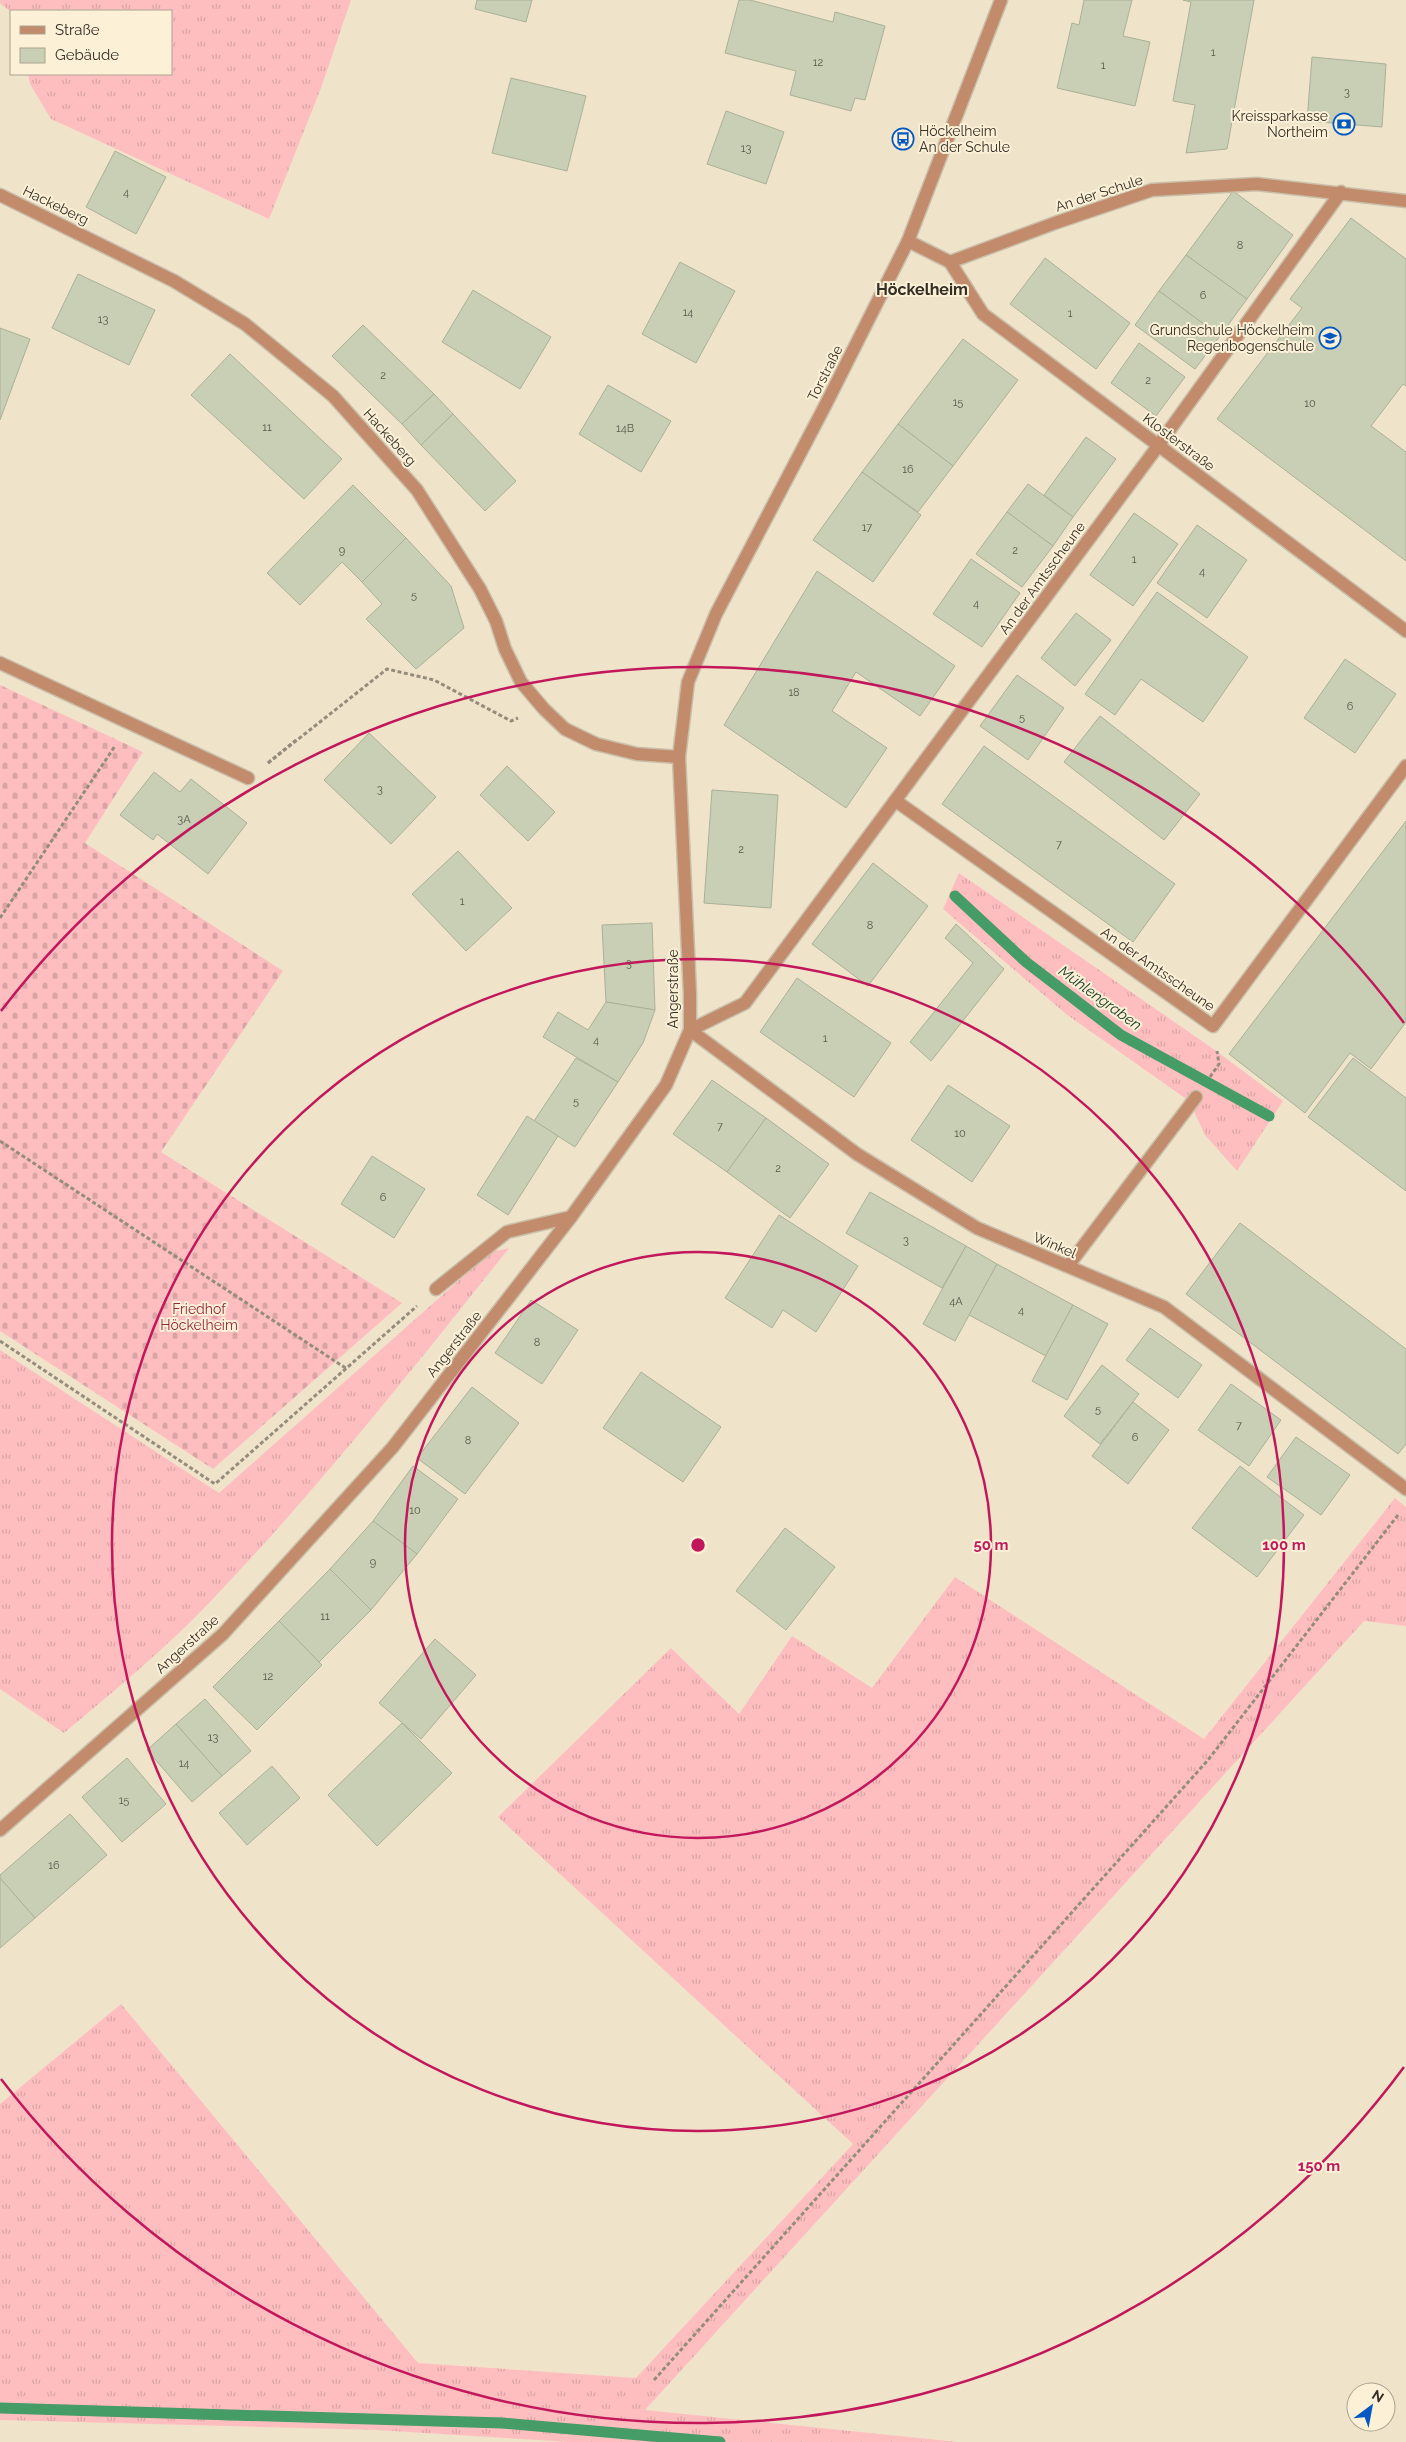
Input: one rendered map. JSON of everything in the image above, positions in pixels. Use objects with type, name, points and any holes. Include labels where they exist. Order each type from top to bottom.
[{"type":"street","name":"Torstraße","points":[[679,757],[688,682],[716,614],[826,404],[908,241],[1001,0]]},
{"type":"street","name":"An der Schule","points":[[950,262],[1152,190],[1256,184],[1341,192],[1405,203]]},
{"type":"street","points":[[1158,446],[1341,192]]},
{"type":"street","name":"Hackeberg","points":[[0,195],[182,286],[245,324],[333,396],[417,490],[480,589],[496,621],[520,682],[544,709],[565,729],[596,744],[637,754],[679,757]]},
{"type":"street","points":[[908,241],[950,262]]},
{"type":"street","name":"Klosterstraße","points":[[950,262],[983,314],[1406,631]]},
{"type":"street","name":"An der Amtsscheune","points":[[690,1030],[745,1003],[1158,446]]},
{"type":"street","points":[[0,663],[248,778]]},
{"type":"street","name":"Angerstraße","points":[[0,1830],[223,1634],[393,1447],[572,1217],[666,1085],[690,1030],[690,984],[679,757]]},
{"type":"street","name":"An der Amtsscheune","points":[[896,801],[1212,1026],[1406,766]]},
{"type":"street","name":"Winkel","points":[[690,1030],[865,1159],[977,1228],[1164,1308],[1406,1489]]},
{"type":"street","points":[[1068,1266],[1196,1097]]},
{"type":"street","points":[[436,1289],[507,1232],[572,1217]]},
{"type":"path","points":[[248,778],[388,669],[434,680],[512,720],[544,709]]},
{"type":"path","points":[[0,918],[130,723]]},
{"type":"path","points":[[248,778],[296,740]]},
{"type":"path","points":[[1196,1097],[1219,1064],[1212,1026]]},
{"type":"path","points":[[0,1141],[347,1369]]},
{"type":"path","points":[[0,1341],[215,1484],[436,1289]]},
{"type":"path","points":[[654,2380],[1208,1760],[1400,1513]]},
{"type":"green space","points":[[0,0],[351,0],[321,88],[269,219],[51,119],[30,84],[28,75],[172,75],[172,10],[10,11],[0,3]]},
{"type":"green space","name":"Friedhof Höckelheim","points":[[0,685],[143,752],[85,843],[283,971],[161,1152],[402,1303],[213,1469],[0,1331]]},
{"type":"green space","points":[[959,873],[1215,1050],[1283,1101],[1237,1171],[1205,1135],[1189,1101],[1066,1014],[943,909]]},
{"type":"green space","points":[[509,1248],[326,1473],[250,1560],[157,1653],[64,1733],[0,1689],[0,1350],[219,1493],[491,1252]]},
{"type":"green space","points":[[1395,1498],[1406,1507],[1406,1626],[1364,1621],[645,2410],[958,2442],[570,2442],[376,2430],[0,2420],[0,2104],[121,2004],[418,2363],[636,2378],[853,2144],[498,1817],[671,1648],[739,1714],[792,1636],[872,1688],[955,1577],[1204,1739]]},
{"type":"building","points":[[477,0],[532,0],[526,22],[475,9]]},
{"type":"building","points":[[739,0],[750,0],[833,22],[835,12],[885,26],[865,100],[855,98],[851,111],[790,95],[796,71],[725,53]]},
{"type":"building","points":[[1084,0],[1132,0],[1123,36],[1150,42],[1135,106],[1057,88],[1072,23],[1079,25]]},
{"type":"building","points":[[1183,0],[1254,0],[1227,149],[1186,153],[1195,105],[1173,101],[1191,2]]},
{"type":"building","points":[[1312,57],[1386,64],[1382,127],[1307,121]]},
{"type":"building","points":[[511,78],[586,96],[567,171],[492,153]]},
{"type":"building","points":[[726,111],[784,132],[766,184],[707,164]]},
{"type":"building","points":[[115,151],[166,177],[136,234],[86,207]]},
{"type":"building","points":[[1233,191],[1293,235],[1247,299],[1186,255]]},
{"type":"building","name":"Grundschule Höckelheim Regenbogenschule","points":[[1351,218],[1406,259],[1406,386],[1403,384],[1371,426],[1406,452],[1406,561],[1217,419],[1302,308],[1290,299]]},
{"type":"building","points":[[1186,255],[1247,299],[1220,336],[1159,291]]},
{"type":"building","points":[[1045,258],[1130,323],[1096,369],[1010,304]]},
{"type":"building","points":[[680,262],[735,291],[696,363],[642,334]]},
{"type":"building","points":[[78,274],[155,310],[129,365],[52,328]]},
{"type":"building","points":[[473,290],[551,337],[520,389],[442,342]]},
{"type":"building","points":[[1159,291],[1220,336],[1195,369],[1135,325]]},
{"type":"building","points":[[363,325],[434,394],[402,424],[332,356]]},
{"type":"building","points":[[0,328],[30,339],[0,420]]},
{"type":"building","points":[[963,339],[1018,380],[953,466],[898,424]]},
{"type":"building","points":[[1139,343],[1185,377],[1156,416],[1111,383]]},
{"type":"building","points":[[230,354],[342,459],[304,499],[191,395]]},
{"type":"building","points":[[608,385],[671,421],[641,472],[579,434]]},
{"type":"building","points":[[434,394],[453,414],[421,445],[402,424]]},
{"type":"building","points":[[453,414],[516,481],[485,511],[421,445]]},
{"type":"building","points":[[898,424],[953,466],[918,512],[862,472]]},
{"type":"building","points":[[1086,437],[1116,459],[1073,517],[1044,495]]},
{"type":"building","points":[[862,472],[921,515],[873,582],[813,540]]},
{"type":"building","points":[[1028,484],[1073,517],[1053,546],[1007,512]]},
{"type":"building","points":[[353,485],[406,538],[362,582],[342,562],[300,605],[267,573]]},
{"type":"building","points":[[1007,512],[1053,546],[1022,587],[976,554]]},
{"type":"building","points":[[1134,513],[1178,544],[1133,606],[1090,575]]},
{"type":"building","points":[[1197,525],[1247,560],[1207,618],[1157,583]]},
{"type":"building","points":[[406,538],[451,586],[464,628],[416,669],[366,619],[382,604],[362,582]]},
{"type":"building","points":[[971,559],[1020,593],[982,647],[933,614]]},
{"type":"building","points":[[817,571],[955,666],[920,716],[856,672],[832,711],[887,748],[846,808],[724,725]]},
{"type":"building","points":[[1157,592],[1248,657],[1203,722],[1141,679],[1115,715],[1085,694]]},
{"type":"building","points":[[1076,613],[1111,640],[1075,686],[1041,658]]},
{"type":"building","points":[[1345,659],[1396,694],[1355,753],[1304,718]]},
{"type":"building","points":[[1017,675],[1064,708],[1028,760],[980,726]]},
{"type":"building","points":[[1100,716],[1200,794],[1164,840],[1064,762]]},
{"type":"building","points":[[369,733],[436,797],[391,844],[324,780]]},
{"type":"building","points":[[984,746],[1175,884],[1133,942],[942,804]]},
{"type":"building","points":[[507,766],[555,812],[528,841],[480,795]]},
{"type":"building","points":[[154,772],[180,792],[191,779],[247,823],[208,874],[157,834],[153,840],[120,815]]},
{"type":"building","points":[[712,790],[778,795],[771,908],[704,903]]},
{"type":"building","points":[[1406,821],[1406,1022],[1371,1069],[1350,1053],[1305,1113],[1229,1054]]},
{"type":"building","points":[[458,851],[512,908],[466,951],[412,894]]},
{"type":"building","points":[[873,863],[928,906],[868,986],[812,944]]},
{"type":"building","points":[[652,923],[655,1010],[606,1002],[602,925]]},
{"type":"building","points":[[956,924],[1004,969],[931,1061],[910,1042],[973,963],[945,938]]},
{"type":"building","points":[[797,978],[891,1043],[854,1097],[760,1032]]},
{"type":"building","points":[[606,1002],[655,1010],[643,1043],[618,1082],[543,1037],[558,1012],[588,1030]]},
{"type":"building","points":[[576,1058],[618,1082],[575,1147],[534,1121]]},
{"type":"building","points":[[1353,1058],[1406,1098],[1406,1191],[1308,1117]]},
{"type":"building","points":[[712,1080],[766,1118],[727,1172],[673,1134]]},
{"type":"building","points":[[948,1085],[1010,1126],[972,1182],[911,1140]]},
{"type":"building","points":[[527,1116],[558,1136],[508,1215],[477,1195]]},
{"type":"building","points":[[766,1118],[829,1164],[790,1218],[727,1172]]},
{"type":"building","points":[[372,1156],[425,1189],[394,1238],[341,1204]]},
{"type":"building","points":[[870,1192],[966,1246],[942,1288],[846,1233]]},
{"type":"building","points":[[779,1215],[858,1266],[816,1332],[783,1310],[772,1328],[725,1298]]},
{"type":"building","points":[[1240,1223],[1406,1349],[1406,1444],[1398,1454],[1186,1294]]},
{"type":"building","points":[[966,1246],[997,1264],[955,1341],[923,1324]]},
{"type":"building","points":[[997,1264],[1073,1305],[1046,1356],[969,1315]]},
{"type":"building","points":[[531,1300],[578,1330],[542,1384],[495,1353]]},
{"type":"building","points":[[1073,1305],[1108,1324],[1067,1400],[1032,1381]]},
{"type":"building","points":[[1150,1328],[1202,1365],[1178,1398],[1126,1360]]},
{"type":"building","points":[[1102,1365],[1139,1394],[1100,1444],[1064,1416]]},
{"type":"building","points":[[641,1372],[721,1427],[683,1482],[603,1428]]},
{"type":"building","points":[[1231,1384],[1281,1420],[1249,1466],[1198,1430]]},
{"type":"building","points":[[472,1387],[519,1423],[465,1494],[417,1458]]},
{"type":"building","points":[[1133,1402],[1169,1430],[1128,1484],[1092,1456]]},
{"type":"building","points":[[1296,1437],[1350,1475],[1321,1515],[1267,1477]]},
{"type":"building","points":[[413,1466],[458,1499],[417,1554],[373,1521]]},
{"type":"building","points":[[1240,1466],[1304,1515],[1257,1577],[1192,1528]]},
{"type":"building","points":[[373,1521],[417,1554],[371,1610],[330,1569]]},
{"type":"building","points":[[785,1528],[835,1567],[786,1630],[736,1591]]},
{"type":"building","points":[[330,1569],[371,1610],[319,1662],[279,1621]]},
{"type":"building","points":[[279,1621],[322,1665],[257,1730],[213,1687]]},
{"type":"building","points":[[435,1639],[476,1675],[421,1739],[379,1703]]},
{"type":"building","points":[[205,1699],[251,1751],[222,1776],[176,1724]]},
{"type":"building","points":[[402,1723],[452,1773],[377,1846],[328,1795]]},
{"type":"building","points":[[176,1724],[222,1776],[192,1802],[147,1750]]},
{"type":"building","points":[[127,1758],[166,1804],[122,1842],[82,1797]]},
{"type":"building","points":[[272,1766],[300,1798],[247,1845],[219,1813]]},
{"type":"building","points":[[70,1814],[107,1855],[35,1918],[0,1878],[0,1875]]},
{"type":"building","points":[[0,1878],[35,1918],[0,1948]]},
{"type":"waterway","name":"Mühlengraben","points":[[955,896],[1026,962],[1121,1035],[1269,1116]]},
{"type":"waterway","points":[[0,2408],[502,2423],[720,2442]]},
{"type":"place","name":"Kreissparkasse Northeim","points":[[1344,124]]},
{"type":"place","name":"Höckelheim An der Schule","points":[[903,139]]},
{"type":"place","name":"Grundschule Höckelheim Regenbogenschule","points":[[1330,338]]},
{"type":"district","name":"Höckelheim","points":[[922,289]]}]
